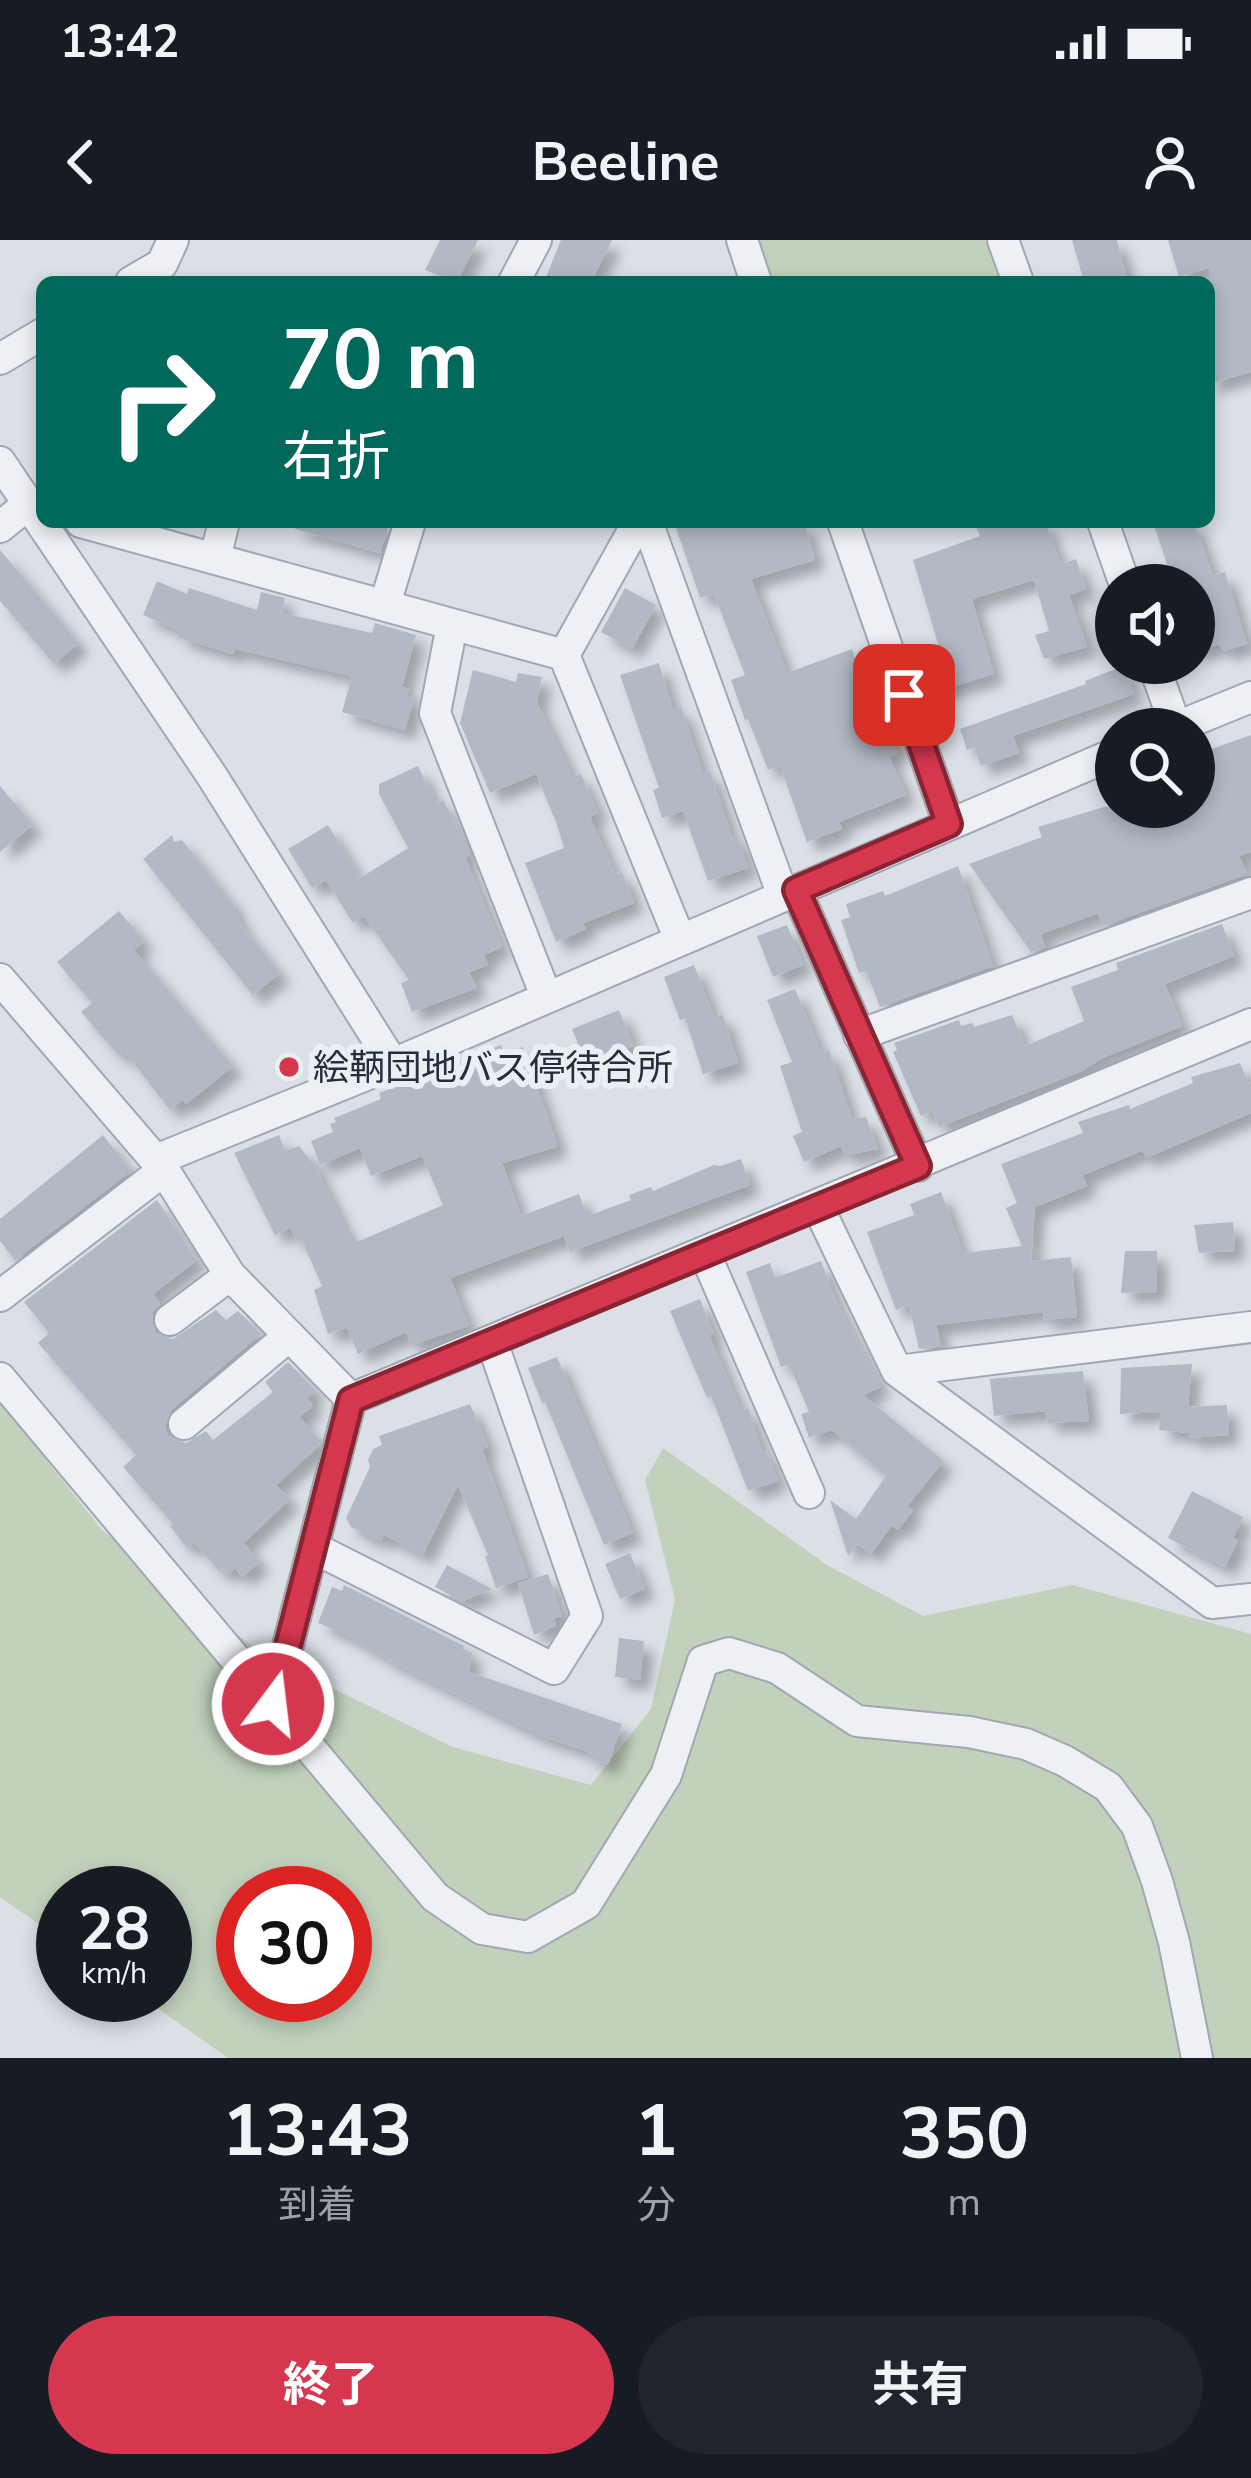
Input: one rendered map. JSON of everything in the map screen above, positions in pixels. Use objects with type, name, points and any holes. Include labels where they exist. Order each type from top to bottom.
[{"type":"street","points":[[141,276],[161,264],[173,240]]},
{"type":"street","points":[[517,276],[536,240]]},
{"type":"street","points":[[742,240],[754,276]]},
{"type":"street","points":[[1003,240],[1016,276]]},
{"type":"street","points":[[0,359],[36,338]]},
{"type":"street","points":[[0,462],[34,508],[0,527]]},
{"type":"street","points":[[47,528],[212,776],[393,1064]]},
{"type":"street","points":[[215,558],[222,528]]},
{"type":"street","points":[[385,604],[408,528]]},
{"type":"street","points":[[564,655],[635,528]]},
{"type":"street","points":[[649,528],[790,893],[918,1166]]},
{"type":"street","points":[[845,528],[949,824]]},
{"type":"street","points":[[1104,528],[1117,564]]},
{"type":"street","points":[[146,530],[215,558],[564,655]]},
{"type":"street","points":[[452,625],[435,713],[546,996]]},
{"type":"street","points":[[564,655],[680,940]]},
{"type":"street","points":[[1215,711],[1251,697]]},
{"type":"street","points":[[0,1296],[160,1165],[1095,762]]},
{"type":"street","points":[[860,1035],[1251,893]]},
{"type":"street","points":[[1,982],[160,1165],[230,1275],[351,1400]]},
{"type":"street","points":[[351,1400],[1251,1024]]},
{"type":"street","points":[[818,1207],[898,1371],[1212,1604],[1251,1599]]},
{"type":"street","points":[[704,1254],[809,1493]]},
{"type":"street","points":[[170,1319],[230,1275]]},
{"type":"street","points":[[898,1371],[1251,1327]]},
{"type":"street","points":[[184,1424],[289,1336]]},
{"type":"street","points":[[314,1548],[554,1670],[587,1616],[492,1342]]},
{"type":"street","points":[[0,1378],[435,1897],[482,1929],[528,1937],[586,1904],[666,1775],[703,1661],[729,1653],[777,1668],[857,1721],[969,1732],[1026,1744],[1108,1787],[1137,1826],[1174,1942],[1197,2058]]},
{"type":"street","points":[[273,1704],[351,1400]]},
{"type":"green space","points":[[758,240],[985,240],[998,276],[770,276]]},
{"type":"green space","points":[[0,1402],[102,1530],[262,1654],[453,1747],[591,1785],[651,1709],[675,1600],[645,1480],[663,1448],[827,1565],[923,1616],[1073,1585],[1251,1634],[1251,2058],[228,2058],[177,2022],[192,2022],[192,1866],[36,1866],[36,1922],[0,1897]]},
{"type":"building","points":[[440,240],[478,240],[460,276],[425,270]]},
{"type":"building","points":[[561,240],[612,240],[594,276],[546,276]]},
{"type":"building","points":[[1072,240],[1117,240],[1126,276],[1082,276]]},
{"type":"building","points":[[1168,240],[1251,240],[1251,372],[1215,382],[1215,276],[1209,276],[1209,268],[1179,276]]},
{"type":"building","points":[[295,528],[388,528],[380,553]]},
{"type":"building","points":[[676,528],[806,528],[815,560],[751,579],[787,673],[852,649],[863,686],[871,683],[898,754],[889,757],[906,795],[839,822],[842,829],[807,842],[780,766],[768,770],[745,720],[731,680],[745,675],[714,594],[700,598]]},
{"type":"building","points":[[976,528],[1047,528],[1061,564],[1076,559],[1086,589],[1069,595],[1087,647],[1044,659],[1035,635],[1049,631],[1034,580],[972,600],[994,674],[931,693],[921,660],[941,654],[913,560],[980,536]]},
{"type":"building","points":[[1155,528],[1196,528],[1209,564],[1167,564]]},
{"type":"building","points":[[0,550],[79,643],[54,664],[0,601]]},
{"type":"building","points":[[1225,572],[1247,644],[1223,651],[1215,645],[1215,575]]},
{"type":"building","points":[[157,581],[187,594],[189,588],[257,610],[261,592],[285,598],[282,613],[372,633],[375,623],[416,635],[402,687],[414,698],[405,730],[342,712],[352,676],[235,649],[233,654],[176,637],[183,632],[143,615]]},
{"type":"building","points":[[625,588],[656,605],[632,649],[601,632]]},
{"type":"building","points":[[659,663],[673,710],[681,707],[703,773],[710,771],[748,868],[708,881],[683,811],[662,818],[653,790],[659,788],[620,675]]},
{"type":"building","points":[[473,670],[516,682],[518,673],[542,677],[537,703],[573,777],[581,774],[598,813],[590,817],[615,874],[622,872],[634,903],[583,923],[586,929],[556,942],[525,863],[564,848],[536,774],[490,793],[460,723]]},
{"type":"building","points":[[1095,677],[1095,684],[1130,684],[1134,694],[1013,736],[1019,753],[981,766],[974,748],[967,750],[960,729]]},
{"type":"building","points":[[1251,735],[1251,852],[1239,856],[1247,874],[1103,926],[1098,913],[1041,934],[1045,947],[1031,952],[969,864],[1042,837],[1038,827],[1095,810],[1095,828],[1215,828],[1215,748]]},
{"type":"building","points":[[418,766],[436,803],[443,800],[462,836],[470,855],[465,857],[502,947],[484,955],[488,965],[469,972],[477,988],[412,1012],[401,983],[409,980],[364,916],[353,923],[326,880],[312,888],[288,849],[328,825],[360,878],[408,848],[379,794],[379,784]]},
{"type":"building","points":[[0,786],[33,825],[0,852]]},
{"type":"building","points":[[172,835],[174,842],[182,840],[236,908],[239,922],[280,973],[253,995],[143,859]]},
{"type":"building","points":[[958,866],[993,966],[880,1007],[866,971],[859,973],[841,920],[850,917],[846,904],[883,891],[885,896]]},
{"type":"building","points":[[119,911],[144,941],[134,950],[233,1066],[186,1104],[182,1100],[170,1110],[132,1061],[122,1051],[118,1055],[81,1012],[92,1003],[57,962]]},
{"type":"building","points":[[1222,924],[1234,956],[1165,984],[1182,1026],[939,1127],[932,1111],[921,1116],[893,1052],[897,1050],[894,1043],[959,1020],[961,1026],[972,1023],[974,1027],[1012,1015],[1025,1046],[1084,1021],[1071,987],[1118,970],[1116,963]]},
{"type":"building","points":[[787,925],[803,965],[773,977],[757,936]]},
{"type":"building","points":[[694,965],[714,1017],[723,1015],[738,1063],[703,1074],[685,1018],[680,1020],[664,977]]},
{"type":"building","points":[[795,989],[821,1053],[829,1050],[852,1119],[866,1117],[878,1149],[845,1155],[841,1146],[804,1162],[793,1136],[802,1132],[780,1066],[792,1062],[767,1000]]},
{"type":"building","points":[[619,1010],[634,1046],[597,1060],[592,1046],[581,1051],[572,1029]]},
{"type":"building","points":[[501,1045],[505,1054],[523,1047],[557,1144],[502,1163],[521,1216],[579,1194],[587,1216],[631,1200],[629,1195],[741,1159],[750,1185],[570,1252],[564,1236],[450,1278],[469,1326],[411,1345],[406,1332],[358,1354],[347,1328],[328,1334],[314,1290],[322,1286],[302,1240],[297,1242],[290,1228],[275,1235],[234,1153],[279,1135],[285,1151],[299,1146],[315,1166],[349,1237],[354,1235],[357,1242],[443,1205],[422,1156],[371,1176],[360,1148],[320,1165],[311,1141],[333,1132],[334,1118],[381,1099],[379,1093]]},
{"type":"building","points":[[1240,1063],[1251,1089],[1251,1113],[1146,1158],[1143,1150],[1083,1175],[1087,1186],[1035,1207],[1031,1261],[1071,1257],[1077,1317],[1044,1320],[1043,1312],[936,1325],[941,1346],[919,1349],[909,1305],[896,1310],[867,1232],[914,1215],[910,1204],[941,1192],[963,1253],[1022,1246],[1006,1208],[1017,1203],[1001,1164],[1083,1133],[1078,1122],[1129,1105],[1130,1109],[1193,1083],[1191,1077]]},
{"type":"building","points":[[103,1135],[131,1171],[15,1260],[0,1241],[0,1219]]},
{"type":"building","points":[[157,1200],[197,1260],[153,1294],[160,1303],[152,1313],[155,1333],[173,1339],[216,1310],[226,1320],[238,1311],[261,1334],[171,1410],[165,1426],[168,1436],[186,1443],[206,1431],[213,1440],[273,1392],[265,1382],[288,1362],[316,1391],[307,1398],[313,1406],[299,1417],[320,1440],[319,1446],[276,1485],[290,1499],[244,1543],[260,1562],[242,1577],[235,1568],[228,1574],[223,1568],[219,1571],[194,1542],[187,1548],[173,1524],[123,1467],[136,1455],[38,1343],[49,1333],[24,1302]]},
{"type":"building","points":[[1233,1222],[1235,1251],[1199,1253],[1194,1225]]},
{"type":"building","points":[[1125,1251],[1157,1251],[1157,1292],[1121,1293]]},
{"type":"building","points":[[821,1261],[837,1303],[881,1387],[863,1395],[944,1461],[907,1506],[913,1510],[898,1530],[892,1525],[871,1554],[857,1544],[848,1556],[830,1500],[856,1519],[886,1476],[832,1430],[809,1438],[801,1414],[809,1412],[789,1364],[781,1367],[746,1272],[770,1263],[775,1278]]},
{"type":"building","points":[[700,1299],[714,1334],[709,1335],[741,1410],[748,1408],[778,1481],[748,1491],[711,1396],[707,1398],[670,1311]]},
{"type":"building","points":[[557,1357],[633,1533],[604,1545],[528,1368]]},
{"type":"building","points":[[1192,1364],[1188,1407],[1227,1405],[1229,1435],[1189,1438],[1189,1433],[1159,1430],[1161,1412],[1120,1414],[1121,1368]]},
{"type":"building","points":[[1083,1371],[1089,1421],[1047,1423],[1046,1411],[994,1416],[990,1379]]},
{"type":"building","points":[[470,1404],[528,1577],[496,1588],[488,1555],[458,1485],[423,1555],[384,1535],[381,1541],[351,1527],[346,1518],[370,1467],[373,1449],[382,1445],[379,1436]]},
{"type":"building","points":[[1192,1491],[1243,1517],[1225,1567],[1168,1538]]},
{"type":"building","points":[[630,1553],[645,1589],[620,1599],[605,1564]]},
{"type":"building","points":[[447,1565],[492,1589],[462,1601],[435,1587]]},
{"type":"building","points":[[548,1574],[562,1616],[554,1618],[556,1626],[534,1635],[518,1583]]},
{"type":"building","points":[[344,1585],[464,1646],[472,1653],[469,1672],[622,1724],[608,1765],[318,1623],[332,1587],[342,1591]]},
{"type":"building","points":[[619,1638],[644,1641],[640,1680],[615,1677]]},
{"type":"place","name":"絵鞆団地バス停待合所","points":[[289,1067]]},
{"type":"route","points":[[273,1704],[351,1400],[918,1166],[796,890],[949,824],[904,695]]}]
